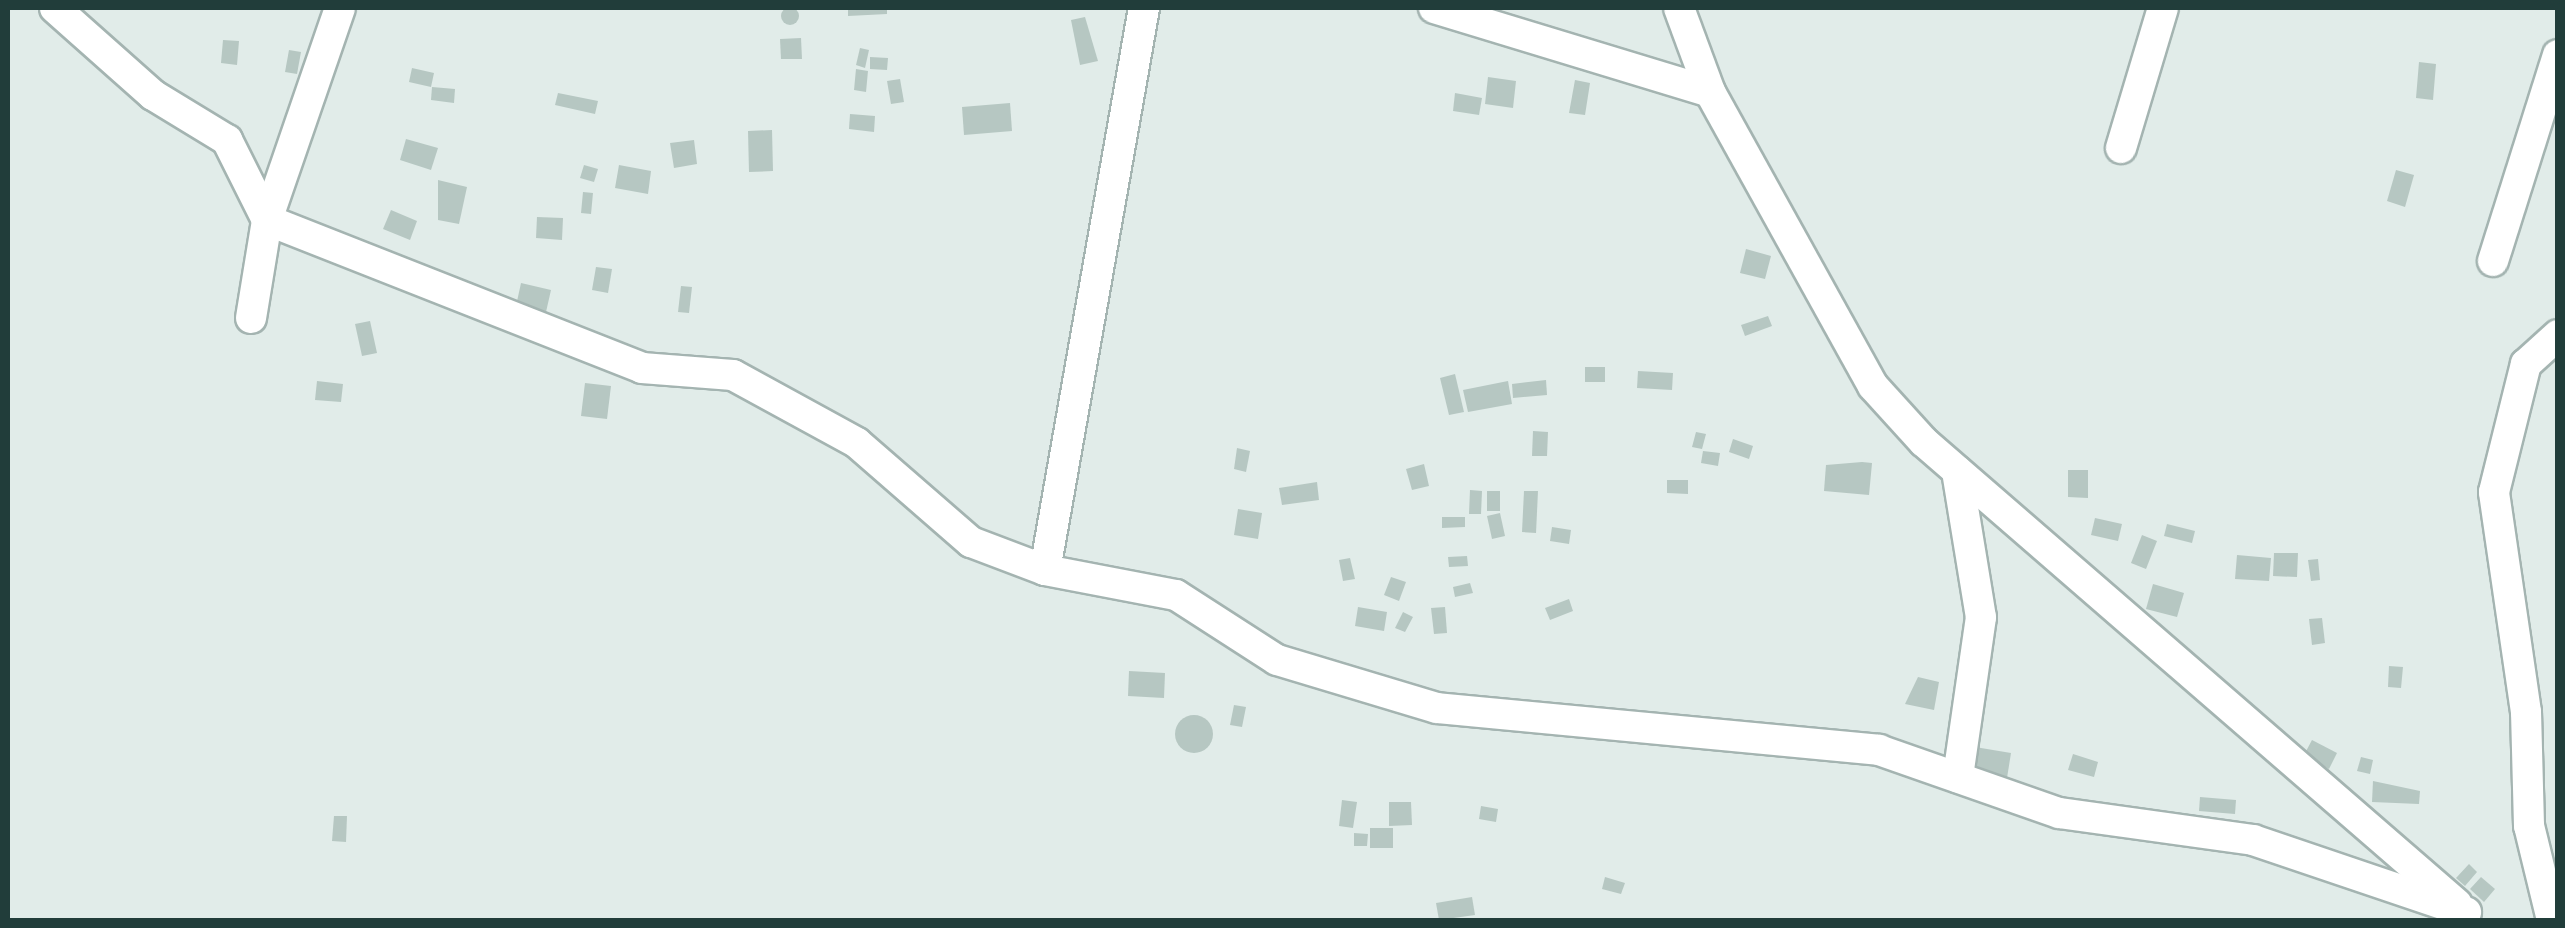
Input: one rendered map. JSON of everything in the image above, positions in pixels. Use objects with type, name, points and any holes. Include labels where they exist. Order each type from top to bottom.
[{"type":"street","points":[[55,8],[153,96],[227,140],[267,220],[642,368],[733,375],[857,443],[971,542],[1045,570],[1176,596],[1278,660],[1437,708],[1764,732],[1879,750],[2059,813],[2253,840],[2471,916]]},
{"type":"street","points":[[250,318],[267,220],[340,8]]},
{"type":"street","points":[[1045,570],[1144,8]]},
{"type":"street","points":[[1679,8],[1710,92],[1873,386],[1957,471],[2471,916]]},
{"type":"street","points":[[2121,148],[2163,8]]},
{"type":"street","points":[[1436,9],[1710,92]]},
{"type":"street","points":[[2492,262],[2558,55]]},
{"type":"street","points":[[2552,920],[2529,826],[2526,712],[2494,492],[2526,364],[2558,336]]},
{"type":"street","points":[[1957,471],[1981,617],[1958,777]]},
{"type":"building","points":[[790,7],[797,9],[797,23],[790,25],[783,23],[781,16],[783,9]]},
{"type":"building","points":[[848,8],[887,8],[887,14],[848,16]]},
{"type":"building","points":[[1085,17],[1098,61],[1080,65],[1071,20]]},
{"type":"building","points":[[801,38],[802,59],[781,59],[780,39]]},
{"type":"building","points":[[223,40],[239,41],[237,65],[221,63]]},
{"type":"building","points":[[860,48],[869,50],[865,68],[856,65]]},
{"type":"building","points":[[289,50],[301,52],[297,74],[285,72]]},
{"type":"building","points":[[870,57],[888,58],[887,70],[870,69]]},
{"type":"building","points":[[2419,62],[2436,64],[2433,100],[2416,98]]},
{"type":"building","points":[[412,68],[434,73],[431,87],[409,82]]},
{"type":"building","points":[[856,69],[868,71],[866,92],[854,90]]},
{"type":"building","points":[[1488,77],[1516,81],[1513,108],[1485,104]]},
{"type":"building","points":[[900,79],[904,102],[891,104],[887,81]]},
{"type":"building","points":[[1575,80],[1590,83],[1585,115],[1569,113]]},
{"type":"building","points":[[432,87],[455,89],[454,103],[431,100]]},
{"type":"building","points":[[558,93],[598,101],[595,114],[555,105]]},
{"type":"building","points":[[1455,93],[1482,98],[1479,115],[1453,111]]},
{"type":"building","points":[[1010,103],[1012,131],[964,135],[962,107]]},
{"type":"building","points":[[850,114],[875,116],[874,132],[849,129]]},
{"type":"building","points":[[772,130],[773,171],[749,172],[748,131]]},
{"type":"building","points":[[406,139],[438,148],[431,170],[400,160]]},
{"type":"building","points":[[694,140],[697,164],[674,168],[670,143]]},
{"type":"building","points":[[584,165],[598,169],[594,182],[580,178]]},
{"type":"building","points":[[619,165],[651,171],[648,194],[615,188]]},
{"type":"building","points":[[2396,170],[2414,175],[2405,207],[2387,201]]},
{"type":"building","points":[[438,180],[467,187],[459,224],[438,220]]},
{"type":"building","points":[[583,192],[593,193],[591,214],[581,213]]},
{"type":"building","points":[[391,210],[417,221],[410,240],[383,229]]},
{"type":"building","points":[[537,217],[563,218],[562,240],[536,238]]},
{"type":"building","points":[[1746,249],[1771,256],[1765,279],[1740,273]]},
{"type":"building","points":[[596,267],[612,269],[608,293],[592,290]]},
{"type":"building","points":[[521,283],[551,290],[546,312],[516,306]]},
{"type":"building","points":[[681,286],[692,287],[689,313],[678,312]]},
{"type":"building","points":[[1768,316],[1772,326],[1745,336],[1741,325]]},
{"type":"building","points":[[370,321],[377,353],[362,356],[355,324]]},
{"type":"building","points":[[1585,367],[1605,367],[1605,382],[1585,382]]},
{"type":"building","points":[[1638,371],[1673,373],[1672,390],[1637,388]]},
{"type":"building","points":[[1455,374],[1464,412],[1449,415],[1440,378]]},
{"type":"building","points":[[1546,380],[1547,395],[1513,398],[1512,384]]},
{"type":"building","points":[[317,381],[343,384],[341,402],[315,400]]},
{"type":"building","points":[[1508,381],[1512,404],[1468,412],[1463,390]]},
{"type":"building","points":[[585,383],[611,386],[607,419],[581,416]]},
{"type":"building","points":[[1533,431],[1548,432],[1547,456],[1532,456]]},
{"type":"building","points":[[1696,432],[1706,434],[1702,449],[1692,447]]},
{"type":"building","points":[[1733,439],[1753,446],[1749,459],[1729,452]]},
{"type":"building","points":[[1237,448],[1250,451],[1246,472],[1234,469]]},
{"type":"building","points":[[1703,451],[1720,453],[1718,466],[1701,463]]},
{"type":"building","points":[[1872,463],[1869,495],[1824,491],[1826,465]]},
{"type":"building","points":[[1424,464],[1429,486],[1412,490],[1406,469]]},
{"type":"building","points":[[2068,470],[2088,470],[2088,498],[2068,497]]},
{"type":"building","points":[[1667,480],[1688,480],[1688,494],[1667,493]]},
{"type":"building","points":[[1317,482],[1319,500],[1282,505],[1279,488]]},
{"type":"building","points":[[1470,490],[1482,491],[1481,514],[1469,514]]},
{"type":"building","points":[[1487,491],[1500,491],[1500,511],[1487,511]]},
{"type":"building","points":[[1524,491],[1538,491],[1536,533],[1522,532]]},
{"type":"building","points":[[1238,509],[1262,513],[1258,539],[1234,535]]},
{"type":"building","points":[[1500,513],[1505,536],[1492,539],[1487,516]]},
{"type":"building","points":[[1442,517],[1465,517],[1465,527],[1442,528]]},
{"type":"building","points":[[2095,518],[2122,524],[2118,541],[2091,535]]},
{"type":"building","points":[[2167,524],[2195,531],[2192,543],[2164,536]]},
{"type":"building","points":[[1552,527],[1571,530],[1569,544],[1550,541]]},
{"type":"building","points":[[2142,535],[2157,541],[2146,569],[2131,563]]},
{"type":"building","points":[[2274,553],[2298,553],[2297,577],[2273,576]]},
{"type":"building","points":[[2237,555],[2271,558],[2269,581],[2235,579]]},
{"type":"building","points":[[1467,556],[1468,566],[1449,567],[1448,557]]},
{"type":"building","points":[[1350,558],[1355,579],[1343,581],[1339,560]]},
{"type":"building","points":[[2318,559],[2320,580],[2311,581],[2308,560]]},
{"type":"building","points":[[1391,577],[1406,582],[1399,601],[1384,595]]},
{"type":"building","points":[[1470,583],[1473,593],[1455,597],[1453,587]]},
{"type":"building","points":[[2153,584],[2184,593],[2177,617],[2146,609]]},
{"type":"building","points":[[1569,599],[1573,611],[1550,620],[1545,608]]},
{"type":"building","points":[[1358,607],[1387,612],[1384,631],[1355,626]]},
{"type":"building","points":[[1445,607],[1447,633],[1434,634],[1431,608]]},
{"type":"building","points":[[1403,612],[1413,617],[1405,632],[1395,628]]},
{"type":"building","points":[[2322,618],[2325,643],[2312,645],[2309,619]]},
{"type":"building","points":[[2389,666],[2403,667],[2401,688],[2388,687]]},
{"type":"building","points":[[1129,671],[1165,673],[1164,698],[1128,696]]},
{"type":"building","points":[[1918,677],[1939,682],[1934,710],[1905,704]]},
{"type":"building","points":[[1234,705],[1246,707],[1242,727],[1230,725]]},
{"type":"building","points":[[1194,715],[1208,720],[1213,734],[1208,748],[1194,753],[1180,748],[1175,734],[1180,720]]},
{"type":"building","points":[[2312,740],[2337,753],[2329,769],[2304,755]]},
{"type":"building","points":[[1963,745],[2011,753],[2007,778],[1959,770]]},
{"type":"building","points":[[2073,754],[2098,762],[2094,777],[2068,770]]},
{"type":"building","points":[[2361,757],[2373,760],[2370,774],[2357,771]]},
{"type":"building","points":[[2373,781],[2420,791],[2419,804],[2372,802]]},
{"type":"building","points":[[2200,797],[2236,800],[2235,814],[2199,811]]},
{"type":"building","points":[[1342,800],[1357,802],[1353,828],[1339,826]]},
{"type":"building","points":[[1389,802],[1411,802],[1412,825],[1389,826]]},
{"type":"building","points":[[1481,806],[1498,809],[1496,822],[1479,819]]},
{"type":"building","points":[[334,816],[347,816],[346,842],[332,841]]},
{"type":"building","points":[[1370,828],[1393,828],[1393,848],[1370,848]]},
{"type":"building","points":[[1354,833],[1368,834],[1367,846],[1354,846]]},
{"type":"building","points":[[2469,864],[2477,872],[2465,886],[2456,878]]},
{"type":"building","points":[[1605,877],[1625,883],[1621,894],[1602,889]]},
{"type":"building","points":[[2481,877],[2495,889],[2484,902],[2470,889]]},
{"type":"building","points":[[1472,897],[1475,915],[1439,920],[1436,903]]}]
